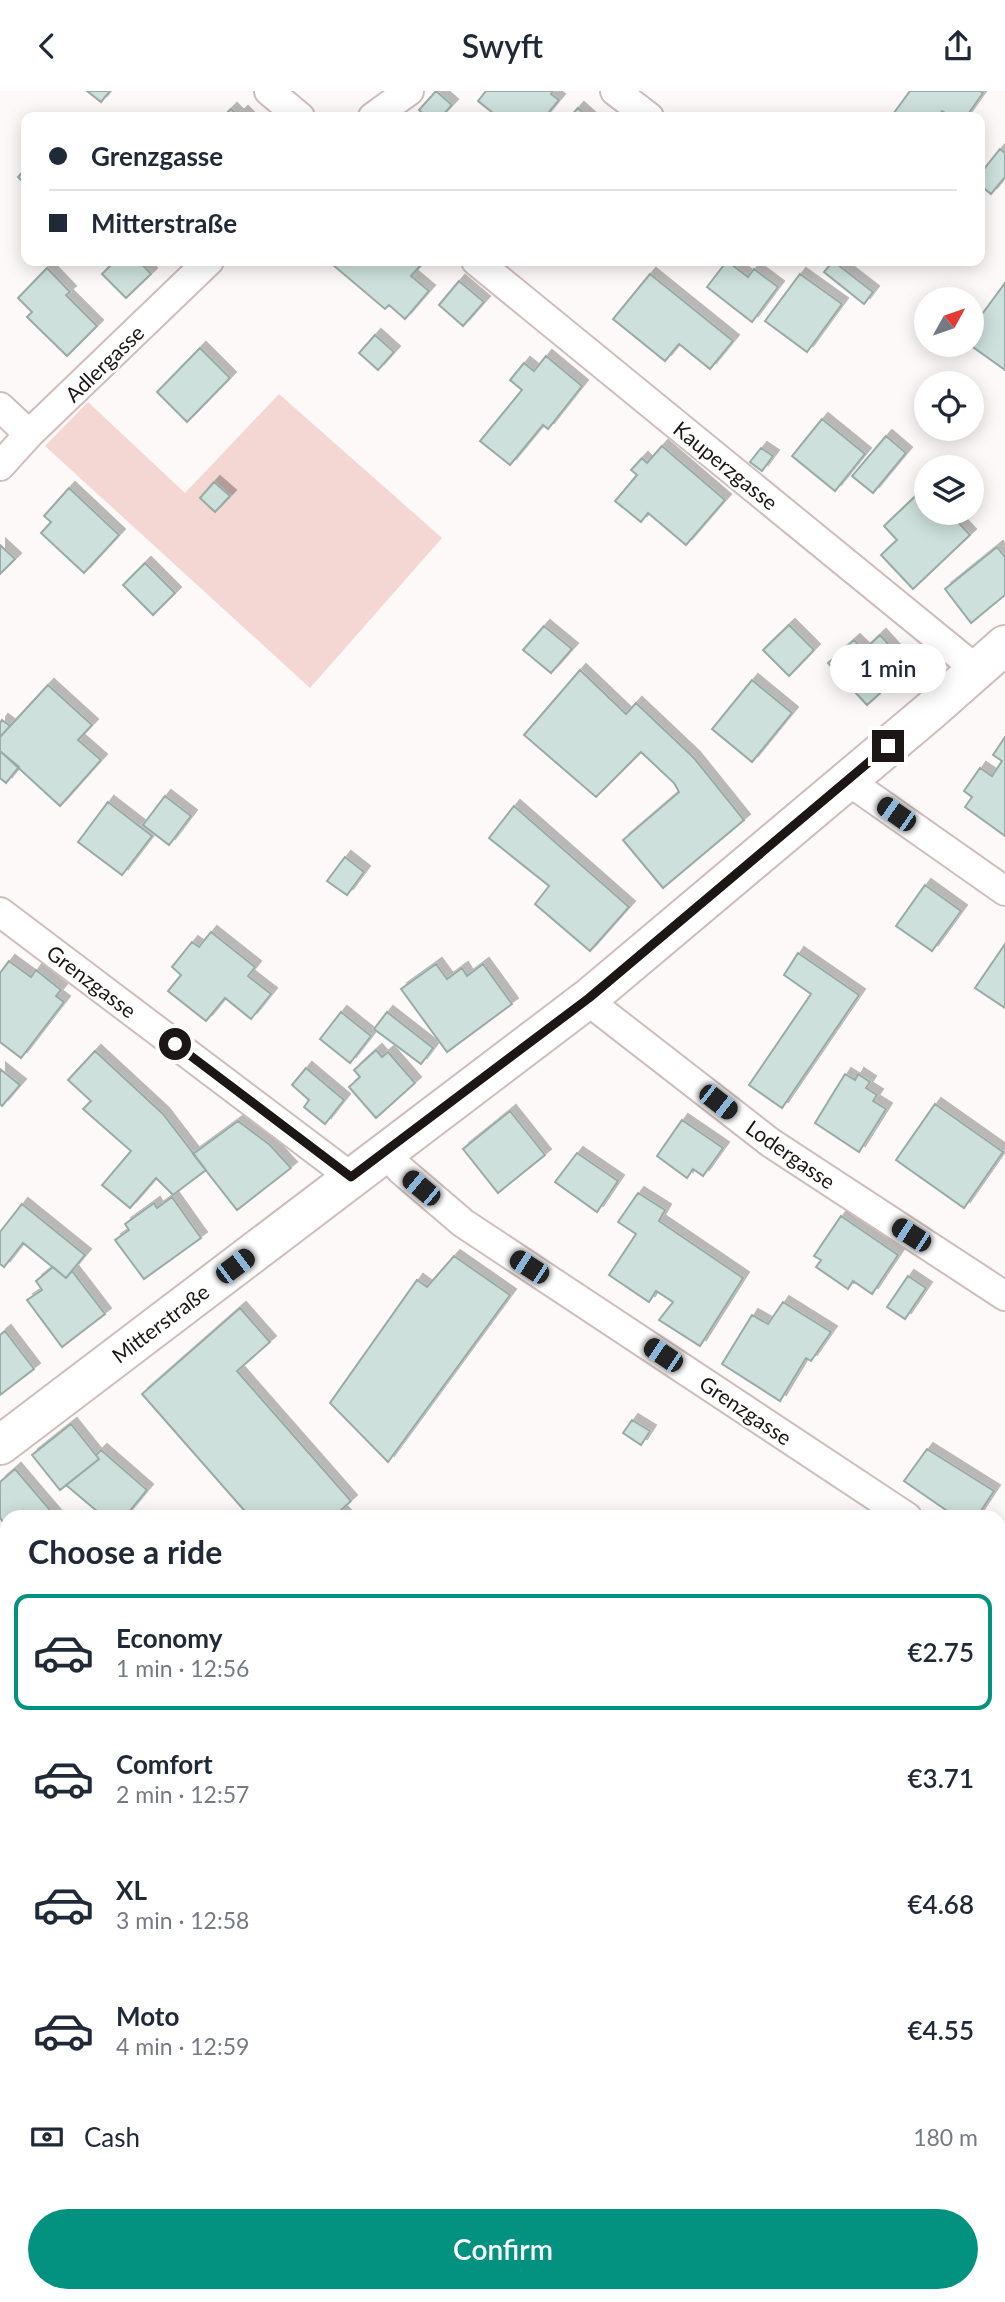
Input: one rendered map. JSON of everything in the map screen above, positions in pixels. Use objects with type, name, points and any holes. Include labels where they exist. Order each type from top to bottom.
[{"type":"main road","name":"Mitterstraße","points":[[0,1445],[589,998],[1005,645]]},
{"type":"street","points":[[269,91],[294,112]]},
{"type":"street","points":[[380,112],[409,91]]},
{"type":"street","points":[[615,91],[642,112]]},
{"type":"street","name":"Adlergasse","points":[[0,466],[204,266]]},
{"type":"street","name":"Kauperzgasse","points":[[482,266],[976,670]]},
{"type":"street","points":[[0,407],[29,435]]},
{"type":"street","points":[[847,780],[1005,891]]},
{"type":"street","name":"Grenzgasse","points":[[0,912],[351,1177]]},
{"type":"street","name":"Lodergasse","points":[[589,998],[601,1011],[771,1143],[1005,1296]]},
{"type":"street","name":"Grenzgasse","points":[[384,1152],[463,1223],[896,1510]]},
{"type":"shaded area","points":[[279,394],[442,538],[310,688],[45,446],[88,402],[185,493]]},
{"type":"building","points":[[87,91],[110,91],[101,102]]},
{"type":"building","points":[[436,91],[452,105],[446,112],[419,110]]},
{"type":"building","points":[[486,91],[553,91],[551,94],[559,100],[549,112],[492,112],[478,101]]},
{"type":"building","points":[[910,91],[983,93],[970,112],[895,112]]},
{"type":"building","points":[[1000,149],[1005,153],[1005,177],[991,194],[985,189],[985,168]]},
{"type":"building","points":[[110,266],[144,266],[151,274],[126,298],[102,274]]},
{"type":"building","points":[[334,266],[420,266],[411,276],[429,291],[405,319],[389,305],[385,309]]},
{"type":"building","points":[[723,266],[734,266],[748,277],[754,269],[778,287],[752,322],[707,287]]},
{"type":"building","points":[[829,266],[839,266],[873,292],[864,304],[824,272]]},
{"type":"building","points":[[47,268],[70,292],[66,295],[97,326],[67,356],[27,317],[32,312],[18,298]]},
{"type":"building","points":[[650,274],[733,341],[710,369],[679,344],[665,361],[613,319]]},
{"type":"building","points":[[800,274],[842,304],[807,352],[765,321]]},
{"type":"building","points":[[459,281],[484,302],[463,326],[439,305]]},
{"type":"building","points":[[1005,283],[1005,370],[984,355],[984,311]]},
{"type":"building","points":[[375,335],[394,352],[378,370],[359,353]]},
{"type":"building","points":[[200,348],[230,378],[187,422],[157,392]]},
{"type":"building","points":[[546,356],[582,386],[548,429],[543,425],[510,465],[480,441],[522,390],[510,380],[524,363],[534,371]]},
{"type":"building","points":[[822,419],[865,454],[835,491],[792,456]]},
{"type":"building","points":[[886,436],[906,453],[873,493],[852,476]]},
{"type":"building","points":[[662,446],[725,500],[686,545],[648,513],[641,522],[615,501],[637,475],[631,470],[642,458],[647,463]]},
{"type":"building","points":[[761,448],[773,456],[762,471],[750,462]]},
{"type":"building","points":[[214,482],[230,496],[215,512],[200,498]]},
{"type":"building","points":[[69,488],[119,535],[84,573],[41,533],[51,522],[44,516]]},
{"type":"building","points":[[914,497],[914,525],[961,525],[970,535],[913,589],[881,555],[897,540],[884,526]]},
{"type":"building","points":[[0,545],[15,559],[0,574]]},
{"type":"building","points":[[997,547],[1005,557],[1005,595],[971,623],[945,589]]},
{"type":"building","points":[[145,563],[175,593],[153,615],[123,585]]},
{"type":"building","points":[[789,625],[814,650],[789,676],[763,650]]},
{"type":"building","points":[[544,626],[572,649],[551,673],[523,650]]},
{"type":"building","points":[[880,635],[909,667],[867,705],[828,663],[854,640],[864,650]]},
{"type":"building","points":[[580,670],[626,714],[636,703],[694,758],[744,820],[663,888],[623,840],[679,792],[674,783],[641,752],[596,797],[524,735]]},
{"type":"building","points":[[752,680],[792,713],[752,762],[712,729]]},
{"type":"building","points":[[48,685],[92,725],[78,740],[101,760],[60,806],[0,751],[0,737]]},
{"type":"building","points":[[2,720],[10,726],[0,737],[0,723]]},
{"type":"building","points":[[1005,737],[1005,836],[965,807],[972,797],[964,791],[980,768],[992,776],[1002,761],[993,755]]},
{"type":"building","points":[[0,751],[19,767],[6,783],[0,778]]},
{"type":"building","points":[[165,796],[191,816],[169,845],[143,825]]},
{"type":"building","points":[[108,802],[152,836],[122,875],[78,842]]},
{"type":"building","points":[[514,806],[629,907],[590,951],[535,904],[549,886],[489,838]]},
{"type":"building","points":[[345,857],[364,872],[347,895],[327,881]]},
{"type":"building","points":[[925,885],[961,911],[932,951],[896,926]]},
{"type":"building","points":[[211,932],[255,967],[248,976],[271,994],[251,1019],[225,998],[206,1021],[168,991],[181,975],[172,967],[192,942],[199,947]]},
{"type":"building","points":[[1005,944],[1005,1008],[975,988]]},
{"type":"building","points":[[798,953],[859,995],[782,1108],[749,1085],[811,994],[784,975]]},
{"type":"building","points":[[9,961],[31,977],[36,970],[61,990],[56,996],[64,1002],[21,1058],[0,1042],[0,973]]},
{"type":"building","points":[[436,964],[447,979],[462,968],[467,976],[483,964],[512,1004],[447,1052],[401,989]]},
{"type":"building","points":[[341,1012],[371,1036],[350,1063],[320,1039]]},
{"type":"building","points":[[387,1012],[433,1048],[421,1064],[374,1029]]},
{"type":"building","points":[[376,1050],[382,1057],[388,1052],[415,1083],[376,1118],[349,1087],[360,1077],[354,1070]]},
{"type":"building","points":[[95,1051],[163,1114],[206,1170],[173,1195],[156,1178],[130,1208],[102,1185],[131,1151],[83,1109],[91,1101],[68,1080]]},
{"type":"building","points":[[306,1068],[344,1100],[325,1124],[304,1107],[309,1100],[292,1085]]},
{"type":"building","points":[[0,1069],[20,1085],[2,1106],[0,1104]]},
{"type":"building","points":[[845,1074],[855,1080],[858,1074],[870,1082],[866,1088],[877,1095],[873,1101],[886,1109],[859,1152],[815,1123]]},
{"type":"building","points":[[935,1104],[1003,1152],[964,1208],[896,1160]]},
{"type":"building","points":[[510,1111],[545,1155],[498,1193],[463,1149]]},
{"type":"building","points":[[682,1120],[723,1148],[703,1176],[693,1169],[687,1178],[657,1156]]},
{"type":"building","points":[[238,1121],[270,1145],[291,1168],[237,1210],[193,1154]]},
{"type":"building","points":[[577,1153],[618,1181],[597,1212],[555,1182]]},
{"type":"building","points":[[638,1193],[665,1210],[659,1221],[743,1278],[700,1346],[659,1320],[673,1302],[656,1291],[649,1302],[609,1275],[636,1234],[618,1222]]},
{"type":"building","points":[[172,1197],[201,1238],[144,1279],[115,1240],[129,1230],[125,1224],[154,1203],[157,1208]]},
{"type":"building","points":[[22,1204],[85,1255],[66,1278],[23,1243],[4,1267],[0,1264],[0,1232]]},
{"type":"building","points":[[841,1216],[898,1255],[872,1294],[853,1281],[848,1289],[816,1267],[821,1260],[814,1256]]},
{"type":"building","points":[[454,1256],[510,1295],[388,1462],[330,1403],[417,1280],[427,1287]]},
{"type":"building","points":[[53,1267],[66,1278],[72,1271],[105,1314],[62,1347],[27,1300],[42,1290],[36,1281]]},
{"type":"building","points":[[908,1276],[926,1288],[905,1319],[887,1307]]},
{"type":"building","points":[[783,1302],[831,1332],[811,1361],[806,1358],[780,1401],[722,1364],[752,1315],[768,1324]]},
{"type":"building","points":[[240,1308],[270,1342],[237,1371],[351,1501],[341,1510],[244,1510],[142,1394]]},
{"type":"building","points":[[5,1331],[34,1369],[0,1395],[0,1335]]},
{"type":"building","points":[[632,1420],[650,1431],[641,1445],[623,1433]]},
{"type":"building","points":[[71,1424],[99,1459],[60,1490],[32,1455]]},
{"type":"building","points":[[927,1449],[994,1491],[982,1510],[946,1510],[904,1481]]},
{"type":"building","points":[[101,1450],[147,1490],[131,1510],[96,1510],[66,1485],[99,1459],[96,1455]]},
{"type":"building","points":[[15,1469],[50,1510],[0,1510],[0,1482]]},
{"type":"route","points":[[175,1044],[351,1177],[589,998],[888,746]]}]
